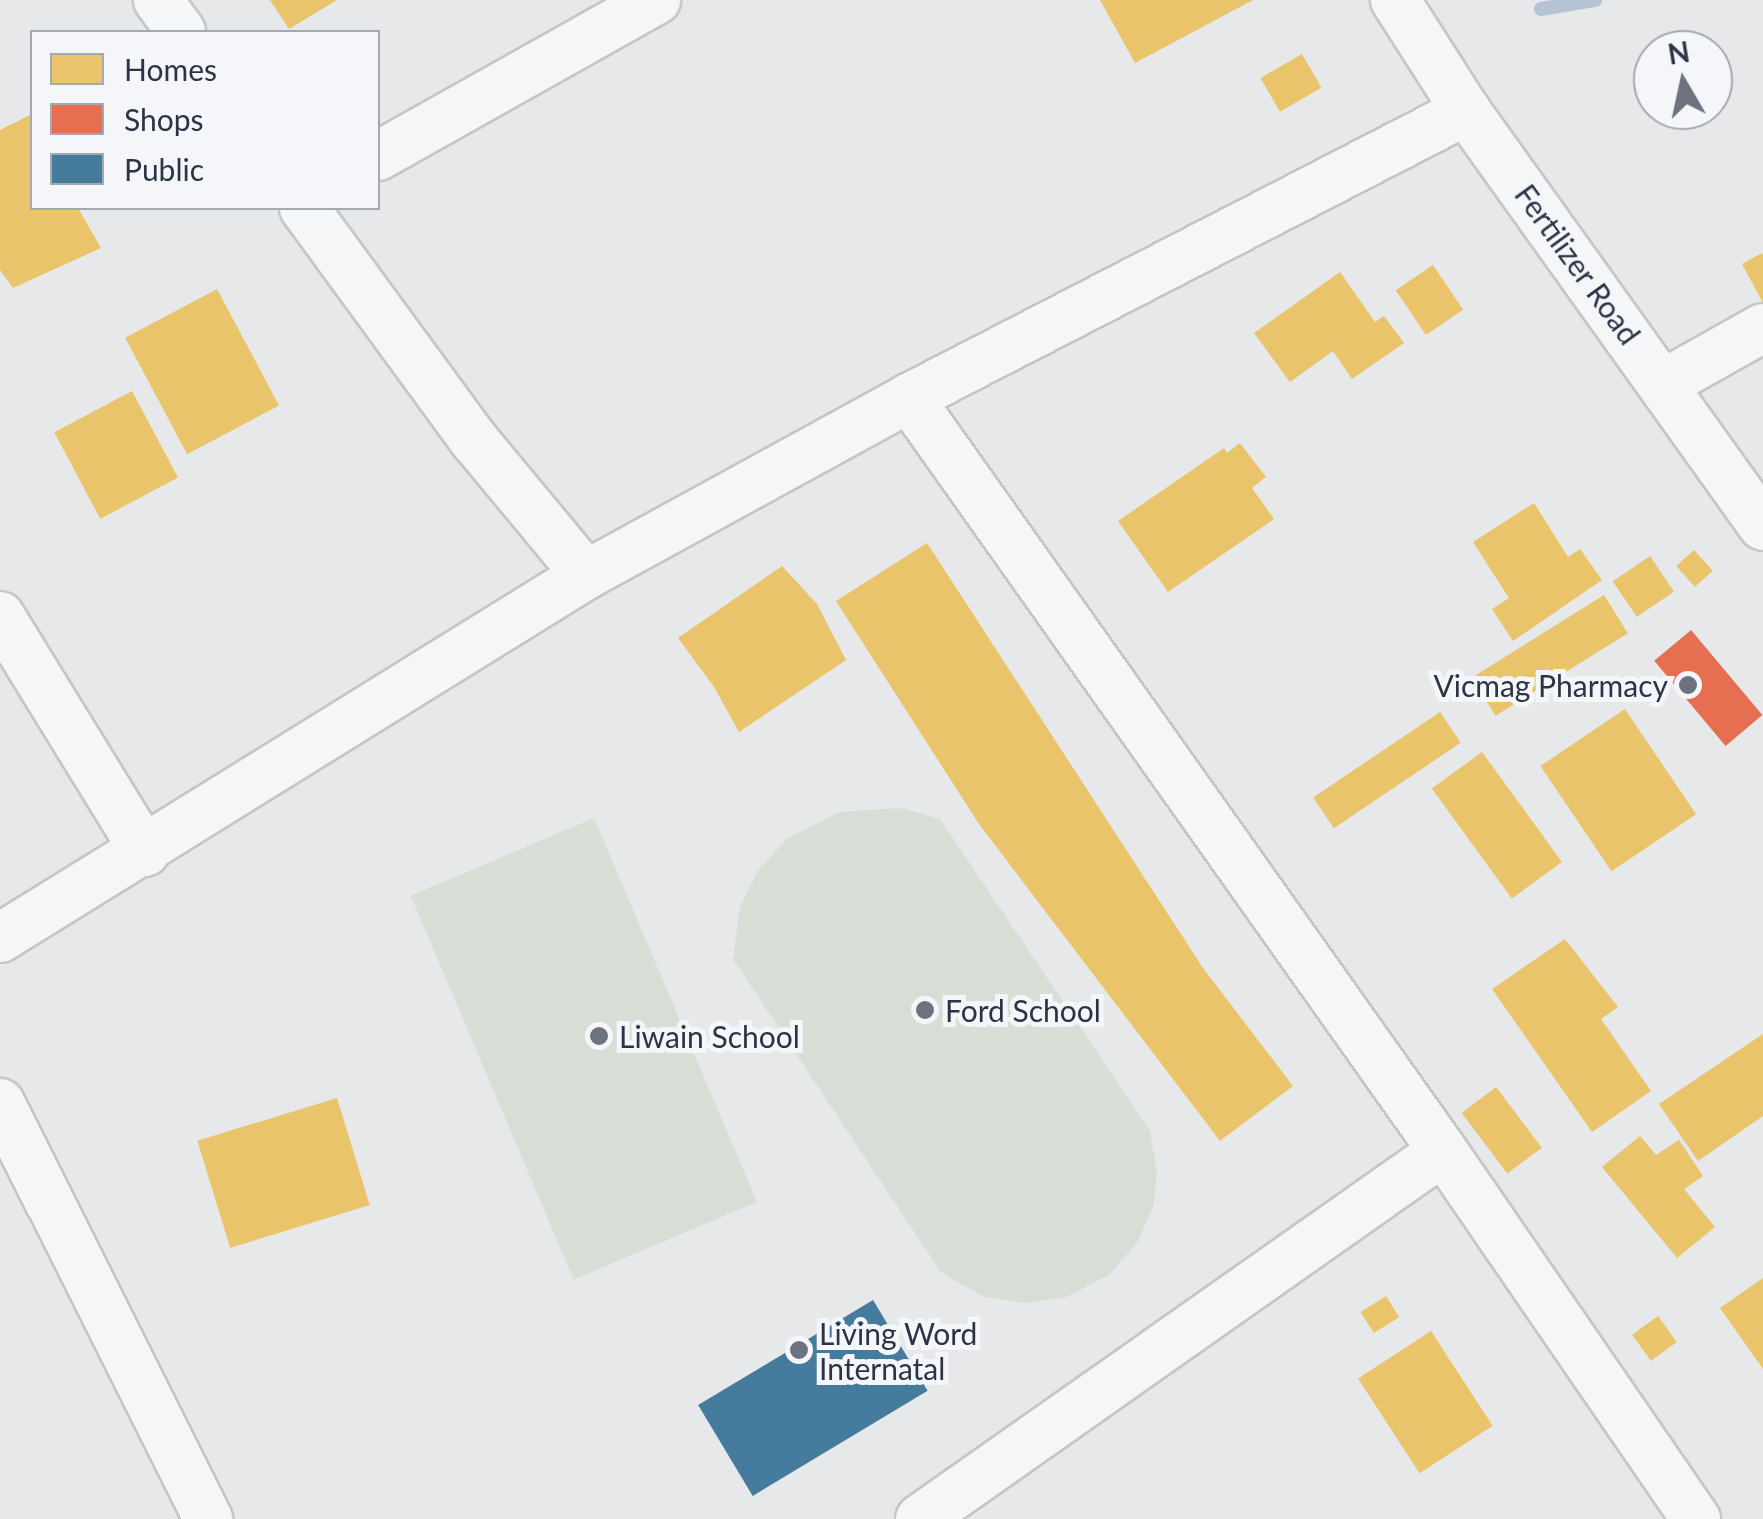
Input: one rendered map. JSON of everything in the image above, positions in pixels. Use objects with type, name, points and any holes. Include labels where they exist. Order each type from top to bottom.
[{"type":"street","points":[[158,0],[180,30]]},
{"type":"street","points":[[380,155],[656,0]]},
{"type":"street","name":"Fertilizer Road","points":[[1395,0],[1466,111],[1763,526]]},
{"type":"street","points":[[0,938],[145,852],[586,575],[909,398],[1466,111]]},
{"type":"street","points":[[305,210],[474,440],[586,575]]},
{"type":"street","points":[[1664,383],[1757,344]]},
{"type":"street","points":[[909,398],[1443,1150],[1696,1519]]},
{"type":"street","points":[[0,616],[145,852]]},
{"type":"street","points":[[0,1103],[208,1519]]},
{"type":"street","points":[[920,1519],[1443,1150]]},
{"type":"shaded area","points":[[902,808],[940,819],[1150,1131],[1157,1173],[1153,1207],[1138,1241],[1110,1274],[1067,1297],[1026,1303],[984,1297],[941,1272],[733,959],[740,907],[757,872],[787,839],[839,812]]},
{"type":"shaded area","points":[[594,818],[757,1202],[574,1280],[411,896]]},
{"type":"building: Homes","points":[[270,0],[337,0],[289,29]]},
{"type":"building: Homes","points":[[1100,0],[1253,0],[1135,63]]},
{"type":"building: Homes","points":[[1302,54],[1322,88],[1280,112],[1260,78]]},
{"type":"building: Homes","points":[[30,115],[30,210],[79,210],[101,248],[13,288],[0,270],[0,130]]},
{"type":"building: Homes","points":[[1763,255],[1763,303],[1742,264]]},
{"type":"building: Homes","points":[[1433,265],[1463,310],[1426,335],[1396,290]]},
{"type":"building: Homes","points":[[1340,272],[1375,322],[1384,316],[1404,343],[1352,379],[1333,351],[1290,382],[1254,333]]},
{"type":"building: Homes","points":[[217,289],[279,406],[187,454],[125,338]]},
{"type":"building: Homes","points":[[132,391],[178,478],[100,519],[54,432]]},
{"type":"building: Homes","points":[[1240,443],[1266,477],[1252,488],[1274,519],[1168,592],[1118,521],[1224,448],[1227,453]]},
{"type":"building: Homes","points":[[1534,503],[1568,557],[1580,549],[1602,580],[1513,641],[1492,609],[1509,598],[1473,542]]},
{"type":"building: Homes","points":[[927,543],[1203,968],[1293,1086],[1220,1141],[979,824],[836,601]]},
{"type":"building: Homes","points":[[1694,550],[1713,571],[1695,587],[1676,566]]},
{"type":"building: Homes","points":[[1650,556],[1674,592],[1637,617],[1613,581]]},
{"type":"building: Homes","points":[[782,566],[817,604],[846,660],[739,732],[714,687],[678,638]]},
{"type":"building: Homes","points":[[1604,595],[1628,633],[1496,716],[1472,678]]},
{"type":"building: Homes","points":[[1625,709],[1696,814],[1611,871],[1540,766]]},
{"type":"building: Homes","points":[[1440,712],[1461,743],[1334,828],[1313,798]]},
{"type":"building: Homes","points":[[1482,752],[1562,862],[1512,898],[1432,788]]},
{"type":"building: Homes","points":[[1565,939],[1618,1007],[1601,1019],[1651,1091],[1592,1132],[1492,989]]},
{"type":"building: Homes","points":[[1763,1034],[1763,1116],[1698,1161],[1659,1104]]},
{"type":"building: Homes","points":[[1496,1087],[1542,1148],[1507,1174],[1462,1113]]},
{"type":"building: Homes","points":[[337,1098],[370,1205],[230,1248],[197,1141]]},
{"type":"building: Homes","points":[[1640,1136],[1656,1155],[1679,1140],[1703,1176],[1684,1189],[1715,1227],[1677,1258],[1602,1167]]},
{"type":"building: Homes","points":[[1763,1278],[1763,1369],[1720,1308]]},
{"type":"building: Homes","points":[[1386,1296],[1399,1317],[1374,1333],[1361,1312]]},
{"type":"building: Homes","points":[[1658,1316],[1677,1342],[1651,1361],[1632,1335]]},
{"type":"building: Homes","points":[[1431,1331],[1493,1426],[1420,1473],[1358,1378]]},
{"type":"building: Shops","points":[[1691,630],[1762,715],[1726,746],[1654,661]]},
{"type":"building: Public","points":[[873,1300],[928,1391],[753,1496],[698,1405]]},
{"type":"waterway","points":[[1541,9],[1595,0]]},
{"type":"place","name":"Vicmag Pharmacy","points":[[1688,685]]},
{"type":"place","name":"Ford School","points":[[925,1010]]},
{"type":"place","name":"Liwain School","points":[[599,1036]]},
{"type":"place","name":"Living Word Internatal","points":[[799,1350]]}]
